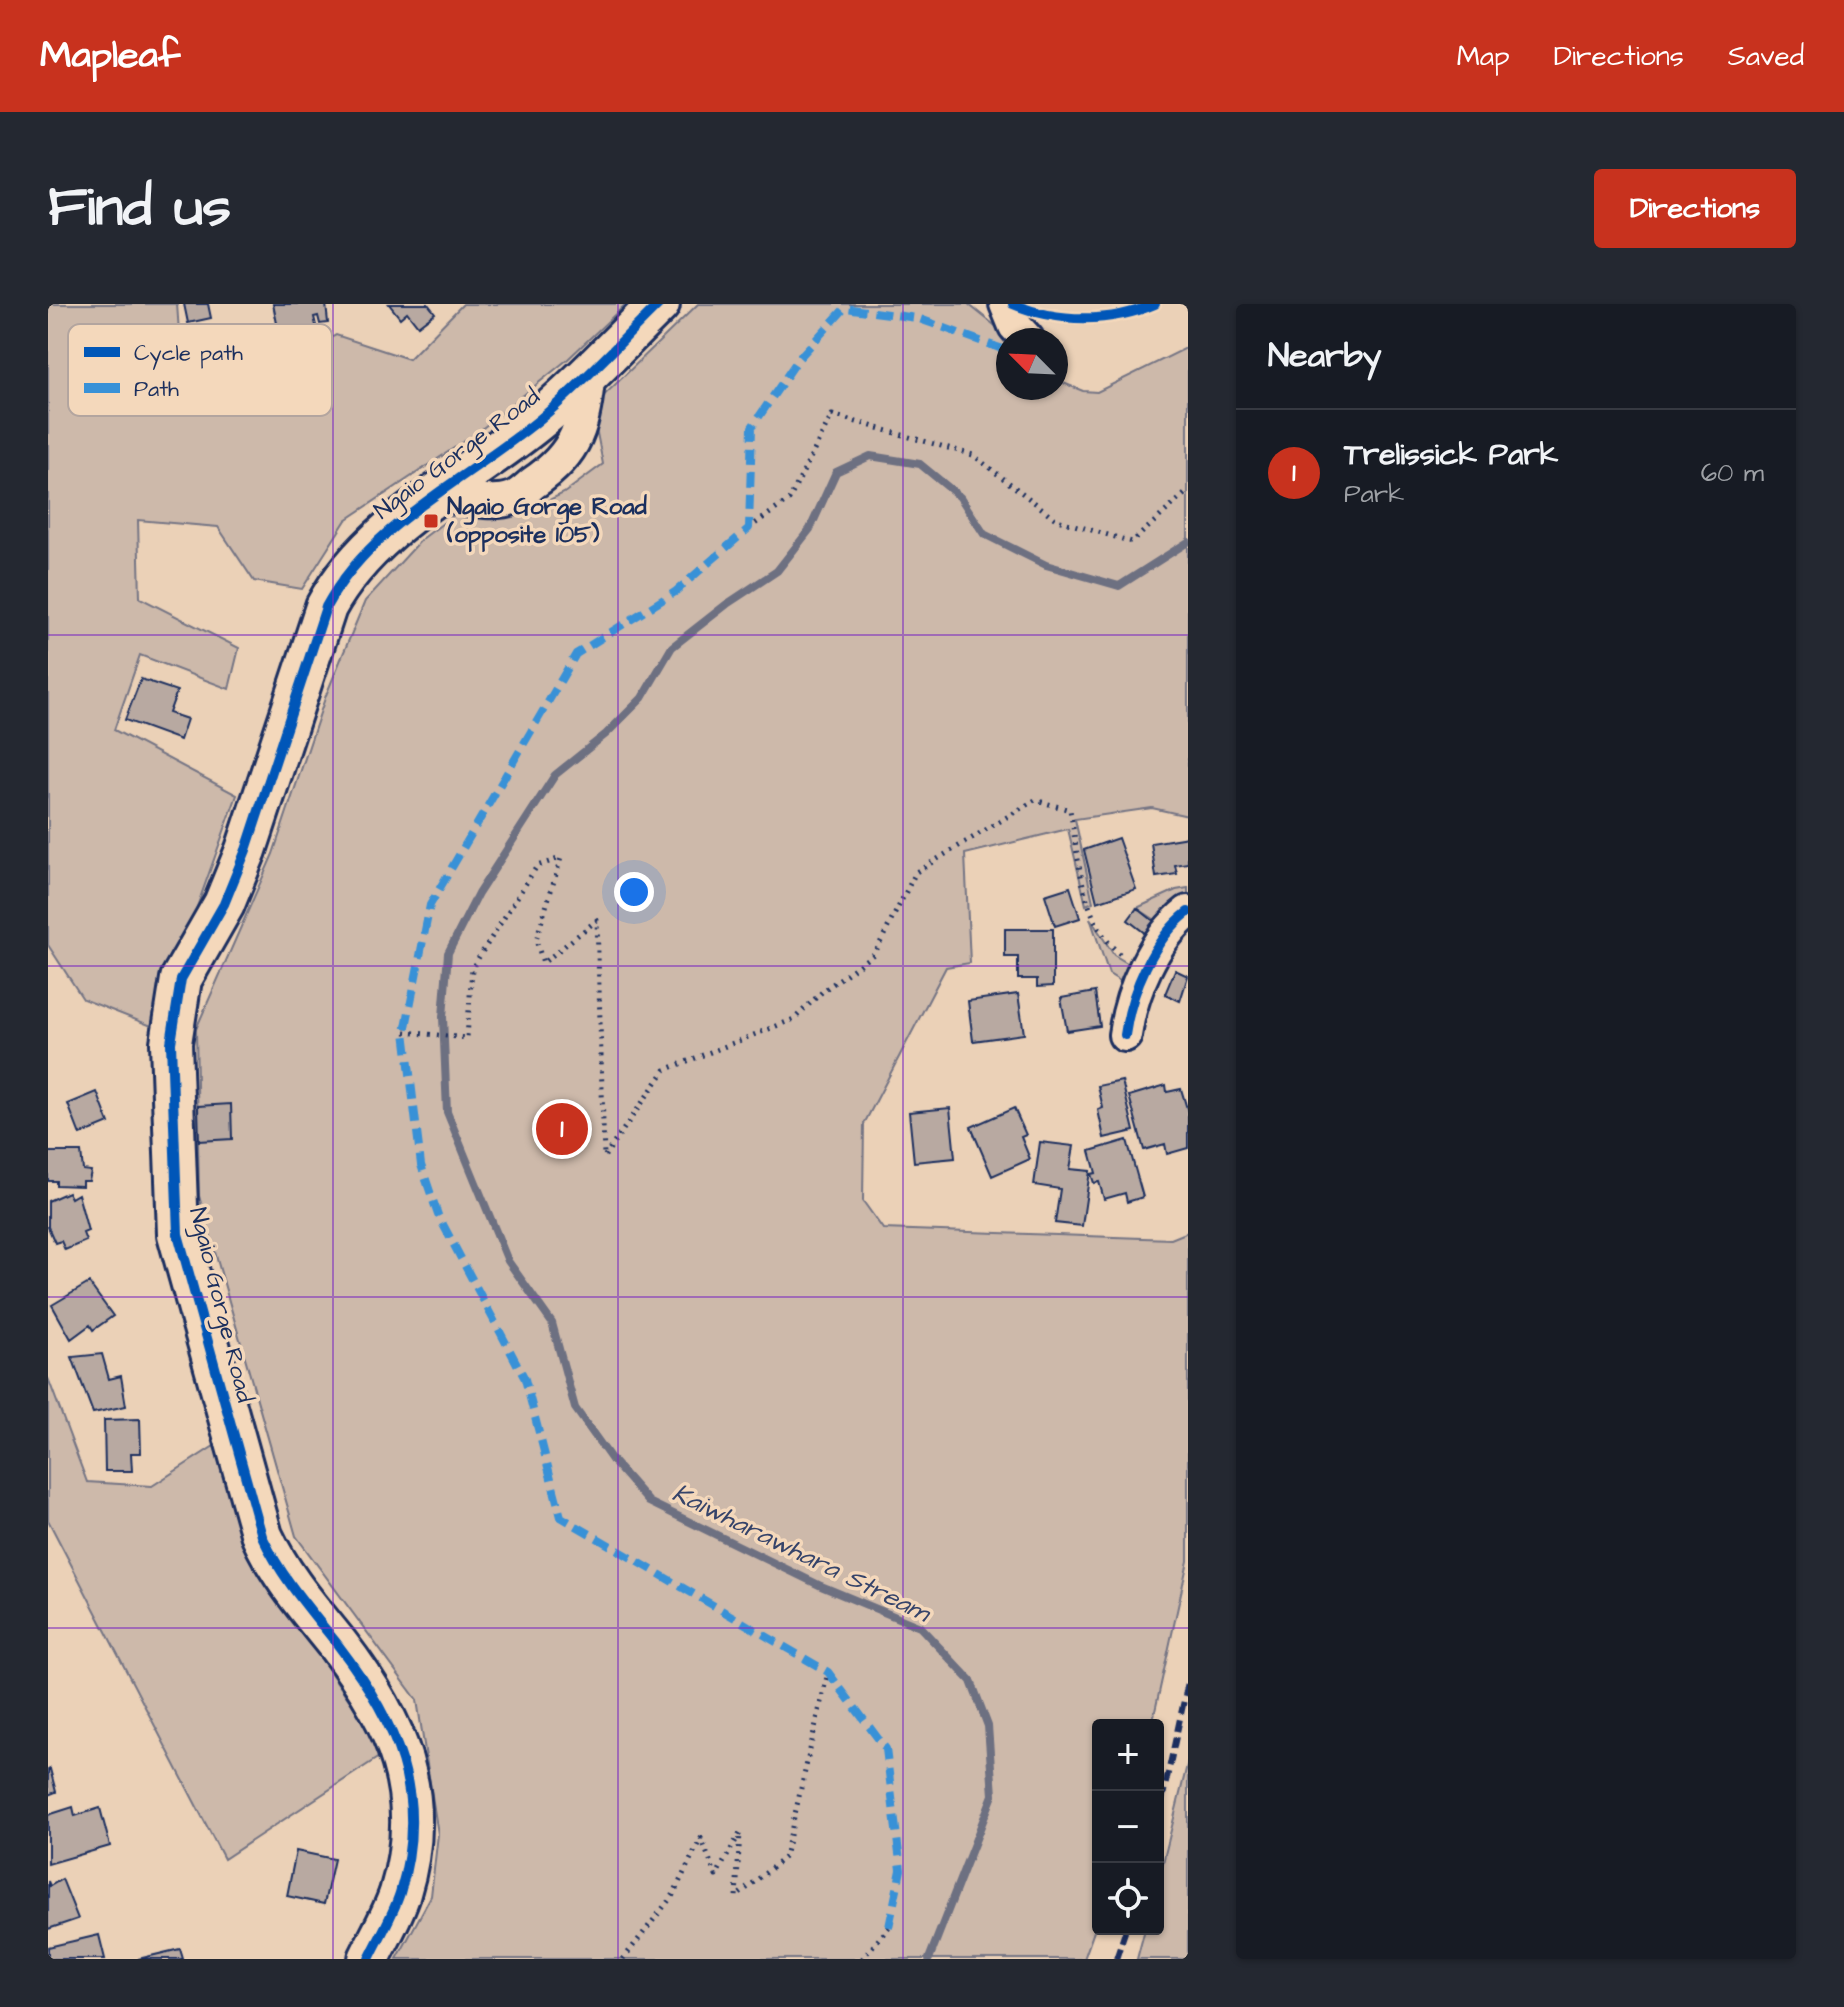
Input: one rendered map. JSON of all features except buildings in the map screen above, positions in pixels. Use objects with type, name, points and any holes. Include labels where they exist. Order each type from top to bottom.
[{"type":"main road","name":"Ngaio Gorge Road","points":[[369,1959],[399,1896],[411,1845],[411,1808],[405,1766],[381,1707],[359,1672],[283,1575],[262,1536],[178,1234],[171,1043],[181,979],[224,904],[246,850],[326,607],[350,567],[380,537],[541,418],[659,304]]},
{"type":"street","points":[[1006,304],[1017,328]]},
{"type":"street","points":[[1125,1035],[1145,969],[1162,941],[1188,912]]},
{"type":"path","points":[[749,528],[789,500],[832,415],[973,455],[1057,520],[1132,542],[1188,491]]},
{"type":"path","points":[[405,1032],[467,1038],[472,968],[537,866],[561,858],[536,940],[543,963],[597,920],[604,1157],[665,1070],[794,1019],[823,991],[875,953],[889,919],[916,872],[1035,800],[1070,810],[1090,903],[1100,932],[1117,952],[1145,969]]},
{"type":"path","points":[[623,1959],[673,1895],[701,1838],[716,1876],[740,1833],[736,1897],[785,1857],[828,1672]]},
{"type":"path","points":[[862,1959],[889,1927]]},
{"type":"shaded area","points":[[48,304],[177,304],[178,324],[68,324],[68,416],[332,416],[332,337],[336,335],[409,359],[463,304],[626,304],[568,359],[478,432],[346,520],[302,589],[254,581],[218,527],[138,520],[140,598],[239,648],[229,689],[140,655],[114,730],[237,795],[154,1027],[83,999],[48,945]]},
{"type":"shaded area","points":[[698,304],[968,304],[998,328],[996,400],[1068,400],[1068,385],[1097,392],[1188,347],[1188,816],[1152,808],[1075,819],[1093,902],[1086,905],[1068,829],[965,854],[970,963],[946,967],[864,1124],[863,1201],[883,1229],[1171,1239],[1188,1232],[1188,1561],[1153,1719],[1092,1719],[1093,1935],[1084,1959],[397,1959],[431,1896],[438,1834],[417,1700],[296,1536],[199,1196],[196,1029],[273,854],[326,695],[365,601],[422,539],[463,508],[526,511],[564,493],[603,464],[592,407]]},
{"type":"shaded area","points":[[1188,888],[1188,900],[1160,923],[1137,908],[1176,890]]},
{"type":"shaded area","points":[[1090,918],[1114,955],[1132,966],[1128,986],[1109,974]]},
{"type":"shaded area","points":[[48,1378],[87,1482],[152,1486],[214,1446],[263,1573],[385,1753],[224,1859],[48,1520]]},
{"type":"shaded area","points":[[1188,1761],[1188,1959],[1137,1959],[1143,1935],[1164,1935],[1164,1859]]},
{"type":"waterway","name":"Kaiwharawhara Stream","points":[[929,1959],[993,1795],[988,1726],[971,1681],[920,1627],[821,1586],[649,1502],[612,1460],[575,1408],[552,1323],[508,1261],[447,1112],[443,1017],[448,953],[478,894],[555,775],[606,734],[642,698],[672,647],[727,604],[777,571],[810,529],[836,472],[870,456],[920,464],[960,497],[984,534],[1046,565],[1119,586],[1188,542]]},
{"type":"railway","points":[[1164,1792],[1188,1682]]},
{"type":"railway","points":[[1116,1959],[1124,1935]]},
{"type":"marked path","points":[[889,1927],[901,1870],[886,1749],[828,1672],[561,1517],[525,1379],[438,1215],[421,1165],[405,1032],[430,905],[576,654],[675,592],[749,528],[752,427],[799,358],[845,308],[917,318],[996,347]]},
{"type":"cycle path","points":[[369,1959],[400,1893],[411,1824],[409,1792],[402,1761],[377,1702],[287,1579],[262,1536],[178,1234],[171,1043],[181,979],[224,904],[246,850],[326,607],[345,577],[395,526],[556,406],[659,304]]},
{"type":"cycle path","points":[[1013,304],[1048,315],[1084,318],[1121,315],[1155,304]]},
{"type":"cycle path","points":[[1125,1035],[1132,1001],[1154,951],[1175,923],[1188,912]]},
{"type":"place","name":"Ngaio Gorge Road (opposite 105)","points":[[431,521]]},
{"type":"place","name":"Trelissick Park","points":[[562,1129]]}]
